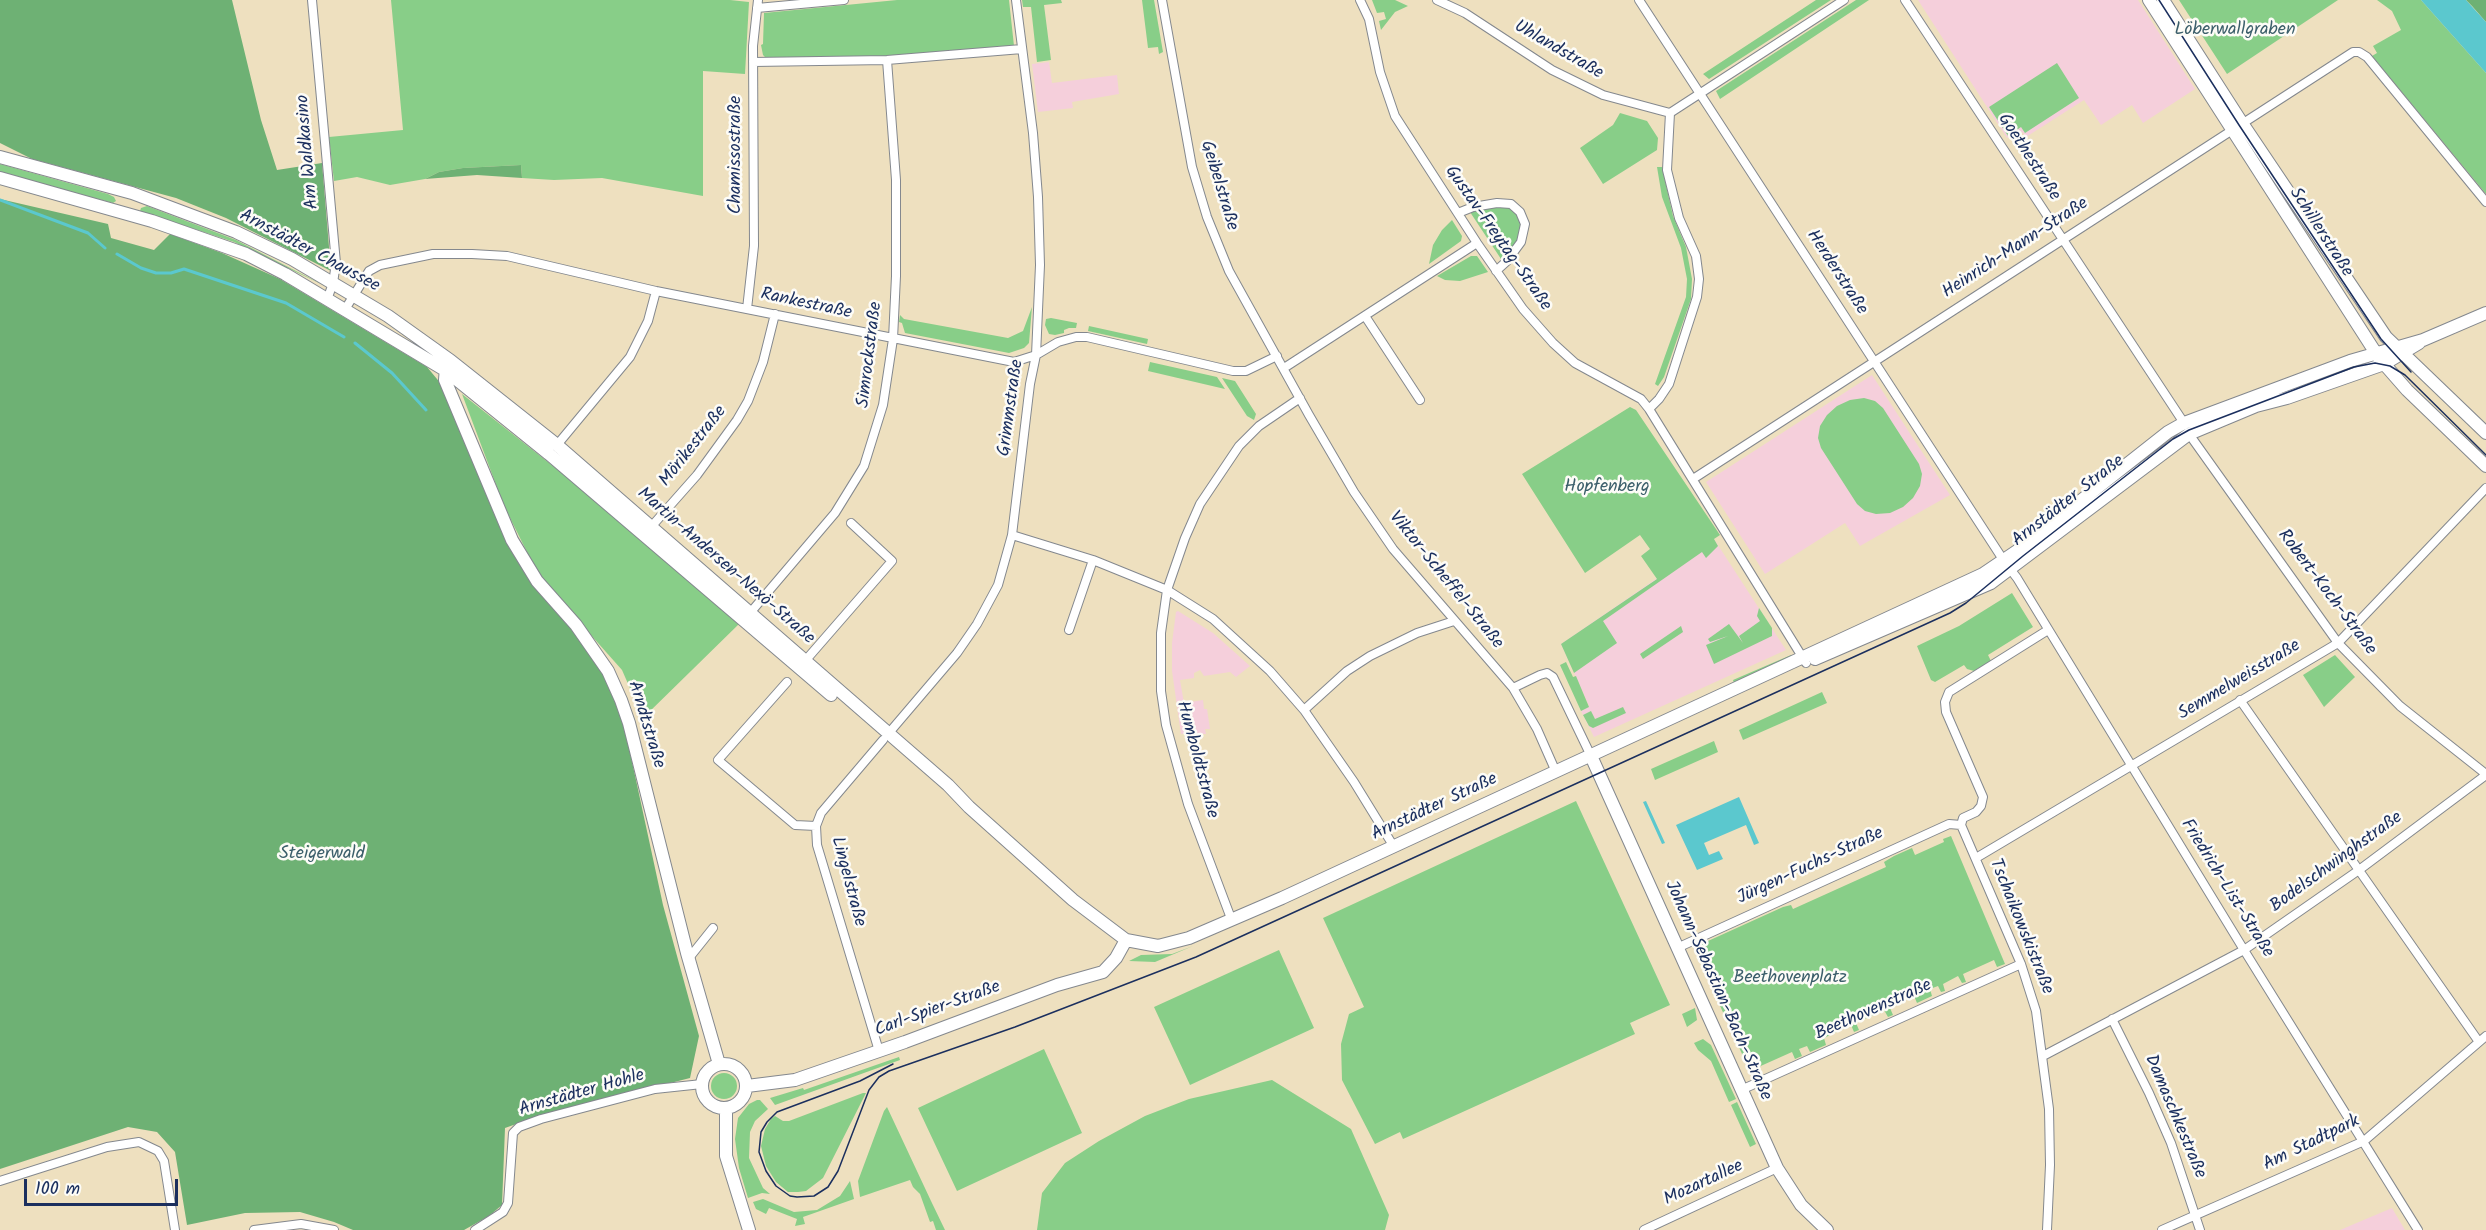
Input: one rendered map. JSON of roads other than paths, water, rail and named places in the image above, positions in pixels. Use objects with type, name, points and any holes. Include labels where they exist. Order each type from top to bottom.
[{"type":"main road","name":"Schillerstraße","points":[[2149,0],[2234,128],[2375,353],[2407,390],[2486,466]]},
{"type":"main road","name":"Schillerstraße","points":[[2163,0],[2234,128],[2386,337],[2486,432]]},
{"type":"main road","name":"Arnstädter Chaussee","points":[[0,158],[132,193],[196,216],[273,250],[388,316],[448,366]]},
{"type":"main road","name":"Arnstädter Chaussee","points":[[0,178],[152,221],[224,246],[274,269],[344,311],[448,366]]},
{"type":"main road","points":[[2401,350],[2486,313]]},
{"type":"main road","name":"Arnstädter Straße","points":[[2187,428],[2375,353],[2401,350]]},
{"type":"main road","name":"Arnstädter Straße","points":[[1126,940],[1139,944],[1166,944],[1232,921],[1755,681],[1985,585],[2168,432],[2287,398],[2384,364],[2401,350]]},
{"type":"main road","name":"Martin-Andersen-Nexö-Straße","points":[[448,366],[557,445],[805,661],[941,790],[969,807],[1073,900],[1126,940]]},
{"type":"main road","name":"Martin-Andersen-Nexö-Straße","points":[[448,366],[549,454],[886,737]]},
{"type":"main road","name":"Arndtstraße","points":[[448,366],[446,380],[512,540],[537,581],[576,625],[608,671],[621,700],[719,1064]]},
{"type":"main road","name":"Johann-Sebastian-Bach-Straße","points":[[1591,756],[1778,1168],[1801,1205],[1827,1230]]},
{"type":"main road","name":"Carl-Spier-Straße","points":[[747,1086],[795,1080],[1057,986],[1103,972],[1126,940]]},
{"type":"main road","points":[[719,1064],[736,1067],[742,1072],[747,1086],[741,1102],[726,1109],[716,1107],[706,1100],[702,1084],[708,1071],[719,1064]]},
{"type":"main road","points":[[726,1109],[726,1156],[749,1230]]},
{"type":"street","name":"Am Waldkasino","points":[[312,0],[336,263],[333,284],[327,300]]},
{"type":"street","points":[[758,4],[844,0]]},
{"type":"street","name":"Grimmstraße","points":[[886,737],[957,653],[977,624],[998,585],[1012,535],[1030,384],[1036,355],[1040,265],[1038,197],[1016,0]]},
{"type":"street","name":"Geibelstraße","points":[[1162,0],[1192,168],[1207,217],[1229,271],[1284,368]]},
{"type":"street","name":"Gustav-Freytag-Straße","points":[[1360,0],[1369,19],[1380,72],[1395,116],[1477,243],[1523,309],[1553,343],[1575,363],[1641,399],[1649,409],[1804,660]]},
{"type":"street","name":"Uhlandstraße","points":[[1437,0],[1465,13],[1552,70],[1603,96],[1670,113]]},
{"type":"street","name":"Herderstraße","points":[[1639,0],[2007,565]]},
{"type":"street","points":[[1649,409],[1669,384],[1697,297],[1699,279],[1696,256],[1679,218],[1667,170],[1670,113],[1844,0]]},
{"type":"street","name":"Goethestraße","points":[[1905,0],[2187,428]]},
{"type":"street","name":"Chamissostraße","points":[[747,309],[754,246],[753,62],[758,4]]},
{"type":"street","points":[[753,62],[887,60],[1022,49]]},
{"type":"street","name":"Heinrich-Mann-Straße","points":[[1693,479],[2348,55],[2359,52],[2367,57],[2486,202]]},
{"type":"street","name":"Simrockstraße","points":[[750,613],[835,513],[864,466],[883,405],[892,339],[896,276],[896,180],[887,60]]},
{"type":"street","points":[[1458,213],[1472,207],[1505,202],[1516,207],[1523,218],[1525,233],[1508,261],[1496,271]]},
{"type":"street","points":[[1284,368],[1477,243]]},
{"type":"street","name":"Rankestraße","points":[[344,311],[369,271],[400,260],[433,254],[507,256],[656,291],[1014,362],[1036,355],[1058,342],[1087,337],[1233,371],[1246,371],[1277,357]]},
{"type":"street","points":[[557,445],[630,357],[648,321],[656,291]]},
{"type":"street","name":"Mörikestraße","points":[[651,526],[697,475],[737,420],[748,401],[763,362],[775,314]]},
{"type":"street","points":[[1365,316],[1420,400]]},
{"type":"street","name":"Viktor-Scheffel-Straße","points":[[1284,368],[1325,444],[1376,524],[1393,549],[1512,688],[1537,729],[1556,772]]},
{"type":"street","name":"Humboldtstraße","points":[[1232,921],[1188,804],[1166,724],[1161,691],[1160,654],[1167,590],[1185,538],[1200,504],[1239,446],[1259,426],[1300,398]]},
{"type":"street","name":"Robert-Koch-Straße","points":[[2187,428],[2338,643],[2400,706],[2486,774]]},
{"type":"street","name":"Semmelweisstraße","points":[[1976,858],[2338,643],[2486,488]]},
{"type":"street","points":[[805,661],[892,561],[851,523]]},
{"type":"street","points":[[1012,535],[1094,560],[1167,590],[1213,619],[1241,643],[1304,710],[1354,782],[1394,847]]},
{"type":"street","points":[[1069,630],[1094,560]]},
{"type":"street","name":"Friedrich-List-Straße","points":[[2007,565],[2418,1230]]},
{"type":"street","points":[[1304,710],[1347,671],[1370,656],[1408,637],[1454,621]]},
{"type":"street","points":[[1961,825],[1963,818],[1976,812],[1982,806],[1983,797],[1946,712],[1945,702],[1948,692],[2048,630]]},
{"type":"street","points":[[1512,688],[1547,673],[1553,678],[1591,756]]},
{"type":"street","points":[[787,682],[718,760],[795,825],[816,826]]},
{"type":"street","points":[[2240,700],[2359,870],[2483,1039]]},
{"type":"street","name":"Lingelstraße","points":[[879,1051],[817,845],[816,826],[821,813],[886,737]]},
{"type":"street","name":"Bodelschwinghstraße","points":[[2043,1056],[2244,950],[2359,870],[2486,774]]},
{"type":"street","name":"Jürgen-Fuchs-Straße","points":[[1677,948],[1949,824],[1961,825]]},
{"type":"street","name":"Tschaikowskistraße","points":[[1961,825],[2021,964],[2036,1011],[2043,1056],[2050,1138],[2047,1230]]},
{"type":"street","points":[[688,955],[713,928]]},
{"type":"street","name":"Beethovenstraße","points":[[1742,1090],[2021,964]]},
{"type":"street","name":"Damaschkestraße","points":[[2112,1019],[2150,1093],[2171,1143],[2200,1230]]},
{"type":"street","name":"Am Stadtpark","points":[[2162,1230],[2364,1141],[2483,1039]]},
{"type":"street","name":"Arnstädter Hohle","points":[[475,1230],[503,1212],[508,1203],[513,1133],[519,1127],[655,1089],[702,1084]]},
{"type":"street","points":[[0,1181],[107,1147],[139,1142],[158,1151],[164,1161],[175,1230]]},
{"type":"street","name":"Mozartallee","points":[[1644,1230],[1778,1168]]},
{"type":"street","points":[[254,1230],[301,1224],[334,1230]]},
{"type":"water","points":[[2421,0],[2466,0],[2486,22],[2486,73]]},
{"type":"water","points":[[1739,797],[1759,843],[1754,845],[1746,825],[1704,843],[1709,855],[1719,851],[1723,859],[1697,870],[1676,825]]},
{"type":"water","points":[[1646,801],[1665,843],[1662,844],[1643,802]]},
{"type":"waterway","points":[[0,200],[88,233],[105,248]]},
{"type":"waterway","points":[[117,254],[141,268],[156,273],[171,273],[184,269],[286,303],[344,337]]},
{"type":"waterway","points":[[355,343],[392,373],[426,410]]},
{"type":"tram line","points":[[2159,0],[2381,339],[2411,372]]},
{"type":"tram line","points":[[893,1064],[860,1081],[777,1112],[767,1122],[761,1132],[759,1152],[766,1171],[776,1186],[790,1196],[797,1197],[814,1196],[828,1187],[838,1171],[869,1090],[879,1077],[889,1071],[1015,1027],[1196,957],[1950,613],[1966,603],[2173,439],[2189,430],[2354,367],[2375,363],[2390,366],[2405,375],[2486,455]]},
{"type":"park label","name":"Löberwallgraben","points":[[2235,31]]},
{"type":"park label","name":"Hopfenberg","points":[[1607,488]]},
{"type":"park label","name":"Steigerwald","points":[[322,855]]},
{"type":"park label","name":"Beethovenplatz","points":[[1790,979]]}]
